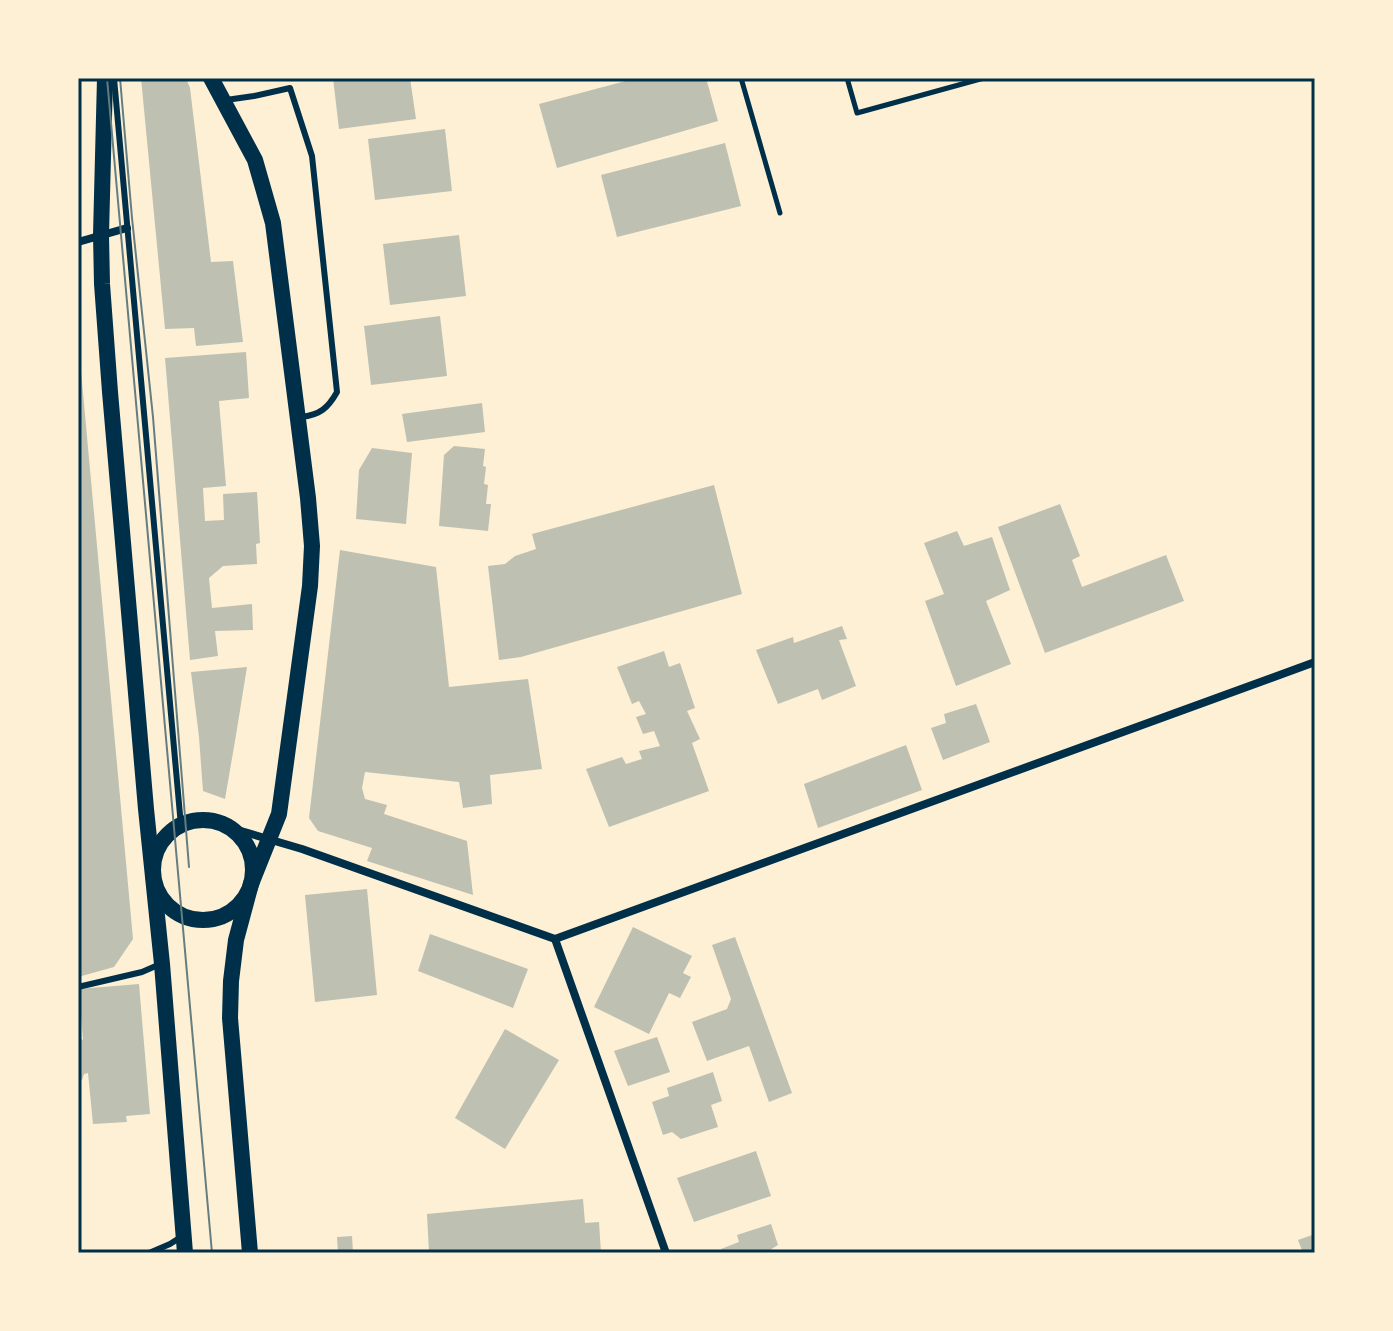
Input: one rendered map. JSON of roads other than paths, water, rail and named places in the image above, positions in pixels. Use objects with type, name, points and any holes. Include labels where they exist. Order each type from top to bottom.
[{"type":"main road","points":[[105,78],[102,284],[185,1253]]},
{"type":"main road","points":[[211,78],[255,160],[273,223],[311,523],[311,566],[281,804],[251,884],[245,897],[232,911],[214,919],[198,920],[169,907],[159,894],[153,875],[159,848],[168,835],[193,822],[205,821],[224,826],[238,836],[247,848],[252,864],[251,884],[236,940],[230,1018],[250,1253]]},
{"type":"street","points":[[78,242],[127,228]]},
{"type":"street","points":[[224,826],[302,849],[555,939],[1315,662]]},
{"type":"street","points":[[555,939],[666,1253]]},
{"type":"lane","points":[[114,78],[181,826]]},
{"type":"lane","points":[[224,100],[290,88],[312,156],[337,392],[328,407],[313,416],[297,417]]},
{"type":"lane","points":[[78,987],[142,972],[162,964]]},
{"type":"lane","points":[[149,1253],[184,1236]]},
{"type":"tram line","points":[[107,78],[212,1253]]},
{"type":"tram line","points":[[120,78],[153,417],[189,867]]}]
